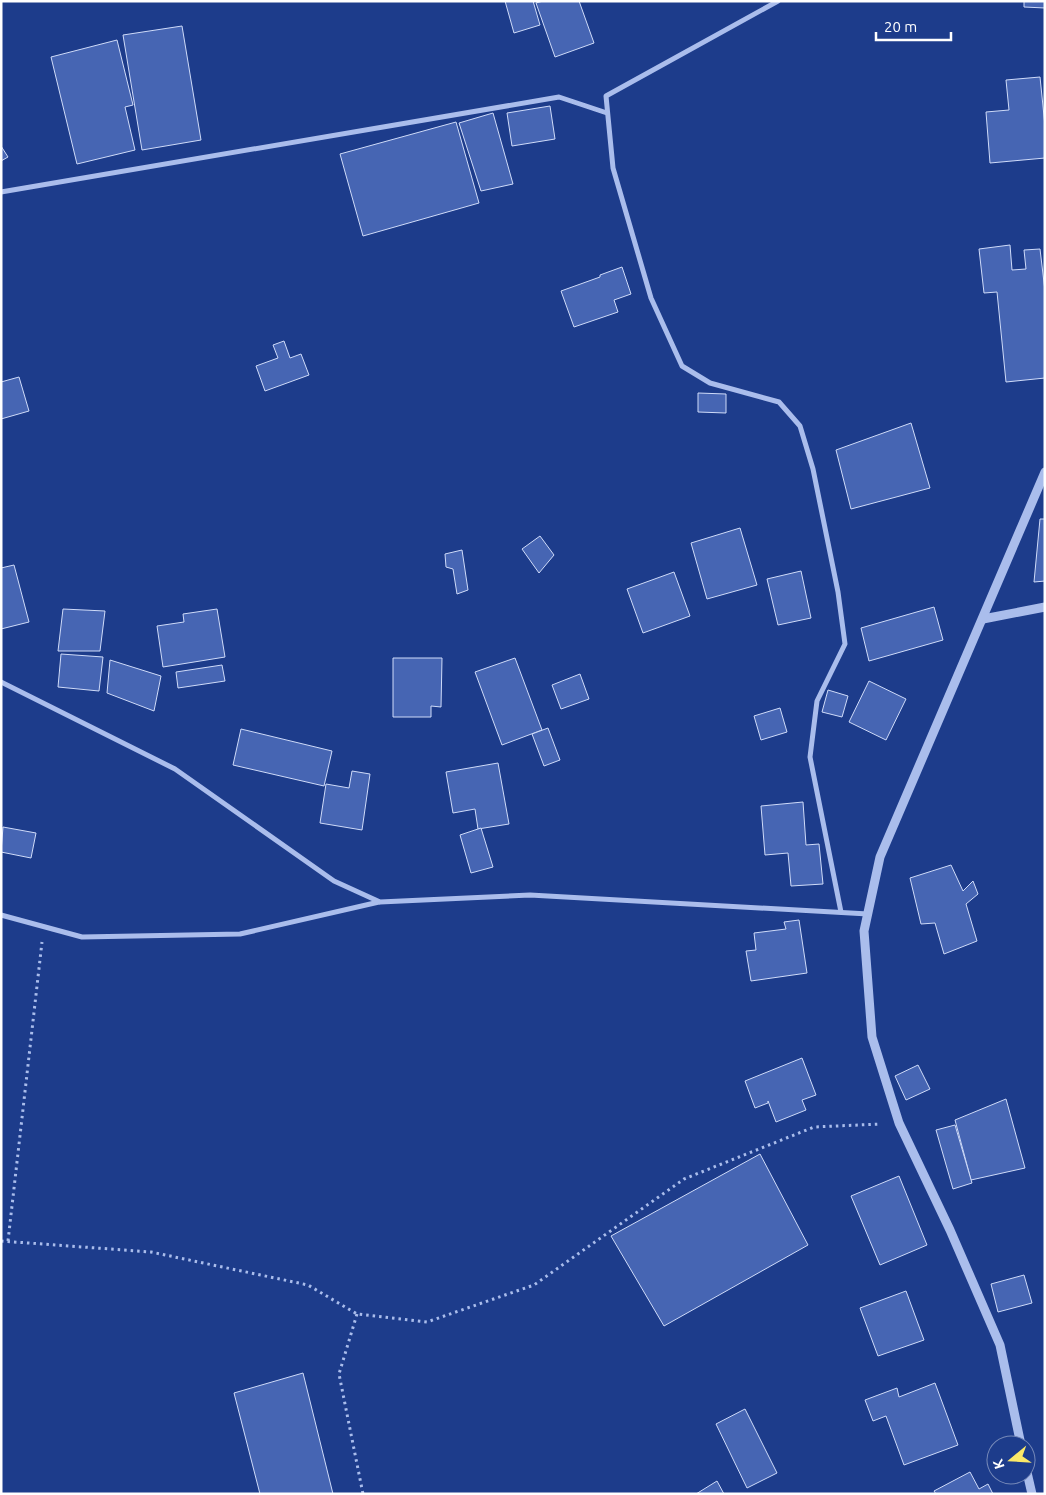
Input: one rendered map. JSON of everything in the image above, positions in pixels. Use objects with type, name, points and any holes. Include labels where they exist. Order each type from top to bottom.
[{"type":"street","points":[[778,1],[606,96],[607,113],[613,168],[648,288],[682,366],[710,383],[779,402],[800,426],[813,469],[838,592],[845,644],[817,701],[810,757],[842,912]]},
{"type":"street","points":[[1,192],[559,97],[607,113]]},
{"type":"street","points":[[1019,1435],[1000,1345],[950,1230],[899,1123],[872,1037],[864,931],[880,858],[1045,472]]},
{"type":"street","points":[[983,619],[1045,607]]},
{"type":"street","points":[[1,682],[175,769],[334,881],[380,902]]},
{"type":"street","points":[[1,915],[82,937],[240,934],[380,902],[530,895],[868,914]]},
{"type":"path","points":[[8,1241],[44,926]]},
{"type":"path","points":[[1,1241],[160,1254],[308,1285],[357,1314],[427,1322],[534,1285],[684,1179],[814,1127],[899,1123]]},
{"type":"path","points":[[357,1314],[339,1374],[363,1494]]},
{"type":"building","points":[[505,1],[533,1],[540,25],[514,33]]},
{"type":"building","points":[[543,1],[579,1],[594,43],[555,57],[536,3]]},
{"type":"building","points":[[1024,1],[1045,1],[1045,8],[1024,7]]},
{"type":"building","points":[[182,26],[201,140],[142,150],[123,35]]},
{"type":"building","points":[[117,40],[133,105],[125,107],[135,150],[77,164],[51,57]]},
{"type":"building","points":[[1040,77],[1045,126],[1045,158],[990,163],[986,112],[1009,110],[1006,80]]},
{"type":"building","points":[[550,106],[555,139],[512,146],[507,113]]},
{"type":"building","points":[[493,113],[513,184],[481,191],[459,123]]},
{"type":"building","points":[[456,122],[479,203],[363,236],[340,154]]},
{"type":"building","points":[[1,146],[8,157],[1,161]]},
{"type":"building","points":[[1010,245],[1012,270],[1026,269],[1024,250],[1040,249],[1045,291],[1045,378],[1006,382],[997,292],[984,293],[979,249]]},
{"type":"building","points":[[622,267],[631,294],[614,300],[618,312],[574,327],[561,291]]},
{"type":"building","points":[[284,341],[290,358],[301,354],[309,375],[265,391],[256,366],[278,358],[273,345]]},
{"type":"building","points":[[19,377],[29,411],[1,419],[1,382]]},
{"type":"building","points":[[698,393],[726,394],[726,413],[698,412]]},
{"type":"building","points":[[911,423],[930,488],[851,509],[836,450]]},
{"type":"building","points":[[1040,519],[1045,519],[1045,581],[1034,582]]},
{"type":"building","points":[[740,528],[757,585],[707,599],[691,543]]},
{"type":"building","points":[[540,536],[554,555],[539,573],[522,549]]},
{"type":"building","points":[[462,550],[468,590],[457,594],[453,569],[446,567],[445,554]]},
{"type":"building","points":[[14,565],[29,622],[1,629],[1,568]]},
{"type":"building","points":[[801,571],[811,618],[778,625],[767,579]]},
{"type":"building","points":[[674,572],[690,616],[643,633],[627,589]]},
{"type":"building","points":[[934,607],[943,640],[869,661],[861,628]]},
{"type":"building","points":[[63,609],[105,611],[100,651],[58,651]]},
{"type":"building","points":[[217,609],[225,657],[163,667],[157,626],[184,622],[183,614]]},
{"type":"building","points":[[61,654],[103,657],[99,691],[58,687]]},
{"type":"building","points":[[393,658],[442,658],[441,707],[431,706],[431,717],[393,717]]},
{"type":"building","points":[[515,658],[542,730],[502,745],[475,672]]},
{"type":"building","points":[[110,660],[161,676],[154,711],[107,693]]},
{"type":"building","points":[[222,665],[225,681],[178,688],[176,672]]},
{"type":"building","points":[[580,674],[589,699],[561,709],[552,685]]},
{"type":"building","points":[[869,681],[906,699],[886,740],[849,722]]},
{"type":"building","points":[[828,690],[848,696],[842,717],[822,712]]},
{"type":"building","points":[[780,708],[787,732],[761,740],[754,716]]},
{"type":"building","points":[[548,728],[560,760],[544,766],[532,734]]},
{"type":"building","points":[[241,729],[332,751],[324,786],[233,765]]},
{"type":"building","points":[[498,763],[509,824],[478,829],[475,809],[453,813],[446,772]]},
{"type":"building","points":[[352,771],[370,774],[362,830],[320,823],[326,784],[349,788]]},
{"type":"building","points":[[803,802],[806,845],[819,844],[823,884],[791,886],[788,853],[765,855],[761,806]]},
{"type":"building","points":[[3,827],[36,833],[31,858],[1,852]]},
{"type":"building","points":[[481,828],[493,867],[471,873],[460,835]]},
{"type":"building","points":[[951,865],[963,891],[973,881],[978,894],[966,904],[977,941],[944,954],[935,923],[921,924],[910,878]]},
{"type":"building","points":[[799,920],[807,973],[751,981],[746,951],[756,950],[754,933],[786,929],[784,922]]},
{"type":"building","points":[[802,1058],[816,1095],[802,1100],[806,1110],[776,1122],[768,1101],[768,1103],[755,1108],[745,1081]]},
{"type":"building","points":[[918,1065],[930,1089],[906,1100],[895,1076]]},
{"type":"building","points":[[1006,1099],[1025,1168],[971,1180],[955,1120]]},
{"type":"building","points":[[955,1125],[972,1183],[953,1189],[936,1130]]},
{"type":"building","points":[[760,1154],[808,1245],[664,1326],[611,1236]]},
{"type":"building","points":[[899,1176],[927,1245],[880,1265],[851,1196]]},
{"type":"building","points":[[1024,1275],[1032,1303],[998,1312],[991,1284]]},
{"type":"building","points":[[906,1291],[924,1340],[878,1356],[860,1308]]},
{"type":"building","points":[[303,1373],[333,1494],[260,1494],[234,1393]]},
{"type":"building","points":[[935,1383],[958,1445],[904,1465],[886,1416],[873,1421],[865,1400],[897,1388],[899,1397]]},
{"type":"building","points":[[745,1409],[777,1473],[747,1488],[716,1424]]},
{"type":"building","points":[[970,1472],[979,1489],[988,1485],[993,1494],[936,1494],[934,1491]]},
{"type":"building","points":[[717,1481],[724,1494],[696,1494]]}]
